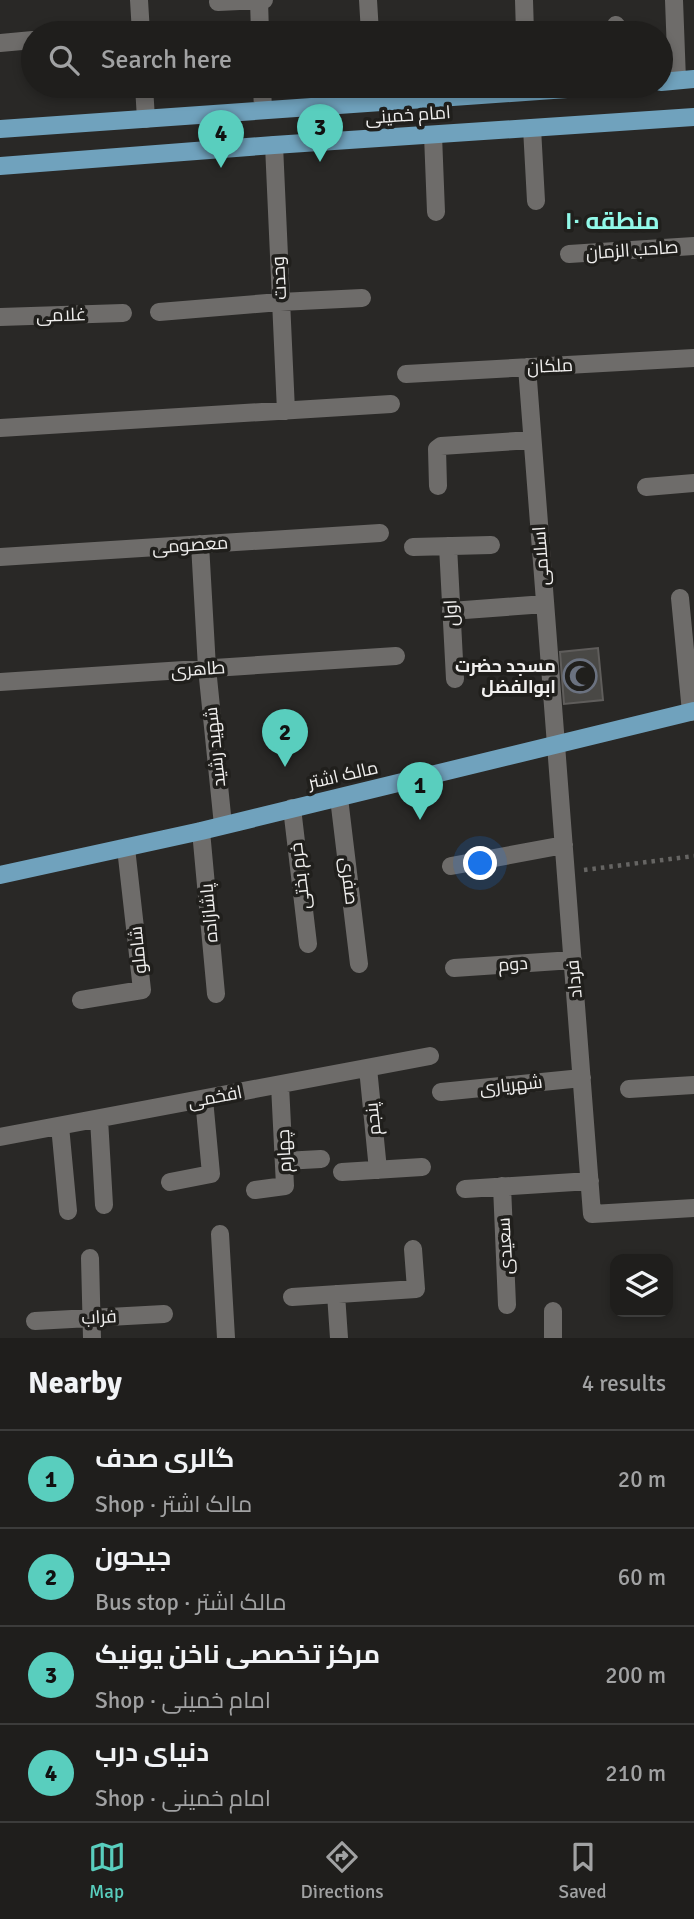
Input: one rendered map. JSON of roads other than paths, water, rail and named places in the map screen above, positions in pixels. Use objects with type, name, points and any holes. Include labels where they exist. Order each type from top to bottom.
[{"type":"main road","name":"امام خمینی","points":[[0,129],[263,110],[341,98]]},
{"type":"main road","name":"امام خمینی","points":[[0,166],[694,117]]},
{"type":"main road","name":"مالک اشتر","points":[[0,875],[201,831],[693,712]]},
{"type":"street","points":[[139,0],[140,21]]},
{"type":"street","points":[[218,2],[261,0],[260,21]]},
{"type":"street","points":[[368,0],[369,21]]},
{"type":"street","points":[[524,0],[525,21]]},
{"type":"street","points":[[674,0],[677,80]]},
{"type":"street","points":[[0,43],[21,41]]},
{"type":"street","points":[[145,98],[146,119]]},
{"type":"street","points":[[262,98],[263,110]]},
{"type":"street","points":[[532,128],[536,201]]},
{"type":"street","points":[[433,135],[436,212]]},
{"type":"street","name":"وحدت","points":[[274,145],[286,411]]},
{"type":"street","name":"صاحب الزمان","points":[[569,254],[694,246]]},
{"type":"street","points":[[159,312],[362,298]]},
{"type":"street","name":"غلامی","points":[[0,317],[123,313]]},
{"type":"street","name":"ملکان","points":[[406,374],[694,358]]},
{"type":"street","name":"اسلامی","points":[[527,367],[556,745]]},
{"type":"street","points":[[0,428],[391,404]]},
{"type":"street","points":[[438,486],[437,449],[449,445],[532,440]]},
{"type":"street","points":[[646,486],[694,483]]},
{"type":"street","name":"معصومی","points":[[0,557],[380,533]]},
{"type":"street","name":"شهید رشید","points":[[200,544],[206,668],[223,825]]},
{"type":"street","points":[[413,547],[491,545]]},
{"type":"street","name":"اول","points":[[448,546],[455,679]]},
{"type":"street","points":[[688,594],[693,712]]},
{"type":"street","points":[[451,611],[545,604]]},
{"type":"street","name":"طاهری","points":[[0,682],[396,656]]},
{"type":"street","name":"فرداد","points":[[556,745],[592,1214],[694,1208]]},
{"type":"street","name":"صفری","points":[[339,798],[359,964]]},
{"type":"street","name":"خرم بختی","points":[[292,808],[308,944]]},
{"type":"street","name":"پاشازاده","points":[[201,831],[216,994]]},
{"type":"street","points":[[452,866],[564,845]]},
{"type":"street","name":"شاملو","points":[[81,1000],[142,990],[127,848]]},
{"type":"street","name":"دوم","points":[[454,968],[573,960]]},
{"type":"street","name":"افخمی","points":[[0,1137],[430,1056]]},
{"type":"street","name":"پنجم","points":[[368,1068],[378,1170]]},
{"type":"street","name":"شهریاری","points":[[441,1092],[582,1078]]},
{"type":"street","name":"چهارم","points":[[255,1190],[285,1186],[280,1085]]},
{"type":"street","points":[[629,1089],[694,1085]]},
{"type":"street","points":[[170,1182],[211,1174],[204,1099]]},
{"type":"street","points":[[99,1119],[104,1205]]},
{"type":"street","points":[[60,1126],[68,1211]]},
{"type":"street","points":[[284,1161],[321,1158]]},
{"type":"street","points":[[342,1172],[422,1167]]},
{"type":"street","points":[[465,1189],[590,1181]]},
{"type":"street","name":"سعیدی","points":[[502,1186],[508,1305]]},
{"type":"street","points":[[220,1234],[226,1338]]},
{"type":"street","points":[[292,1297],[415,1289],[413,1249]]},
{"type":"street","points":[[90,1258],[92,1338]]},
{"type":"street","points":[[336,1294],[339,1338]]},
{"type":"street","points":[[553,1311],[553,1338]]},
{"type":"street","name":"فراب","points":[[34,1321],[164,1314]]},
{"type":"place","name":"مرکز تخصصی ناخن یونیک","points":[[320,162]]},
{"type":"place","name":"دنیای درب","points":[[221,168]]},
{"type":"place","name":"مسجد حضرت ابوالفضل","points":[[580,676]]},
{"type":"place","name":"جیحون","points":[[285,767]]},
{"type":"place","name":"گالری صدف","points":[[420,820]]},
{"type":"district","name":"منطقه ۱۰","points":[[612,221]]}]
